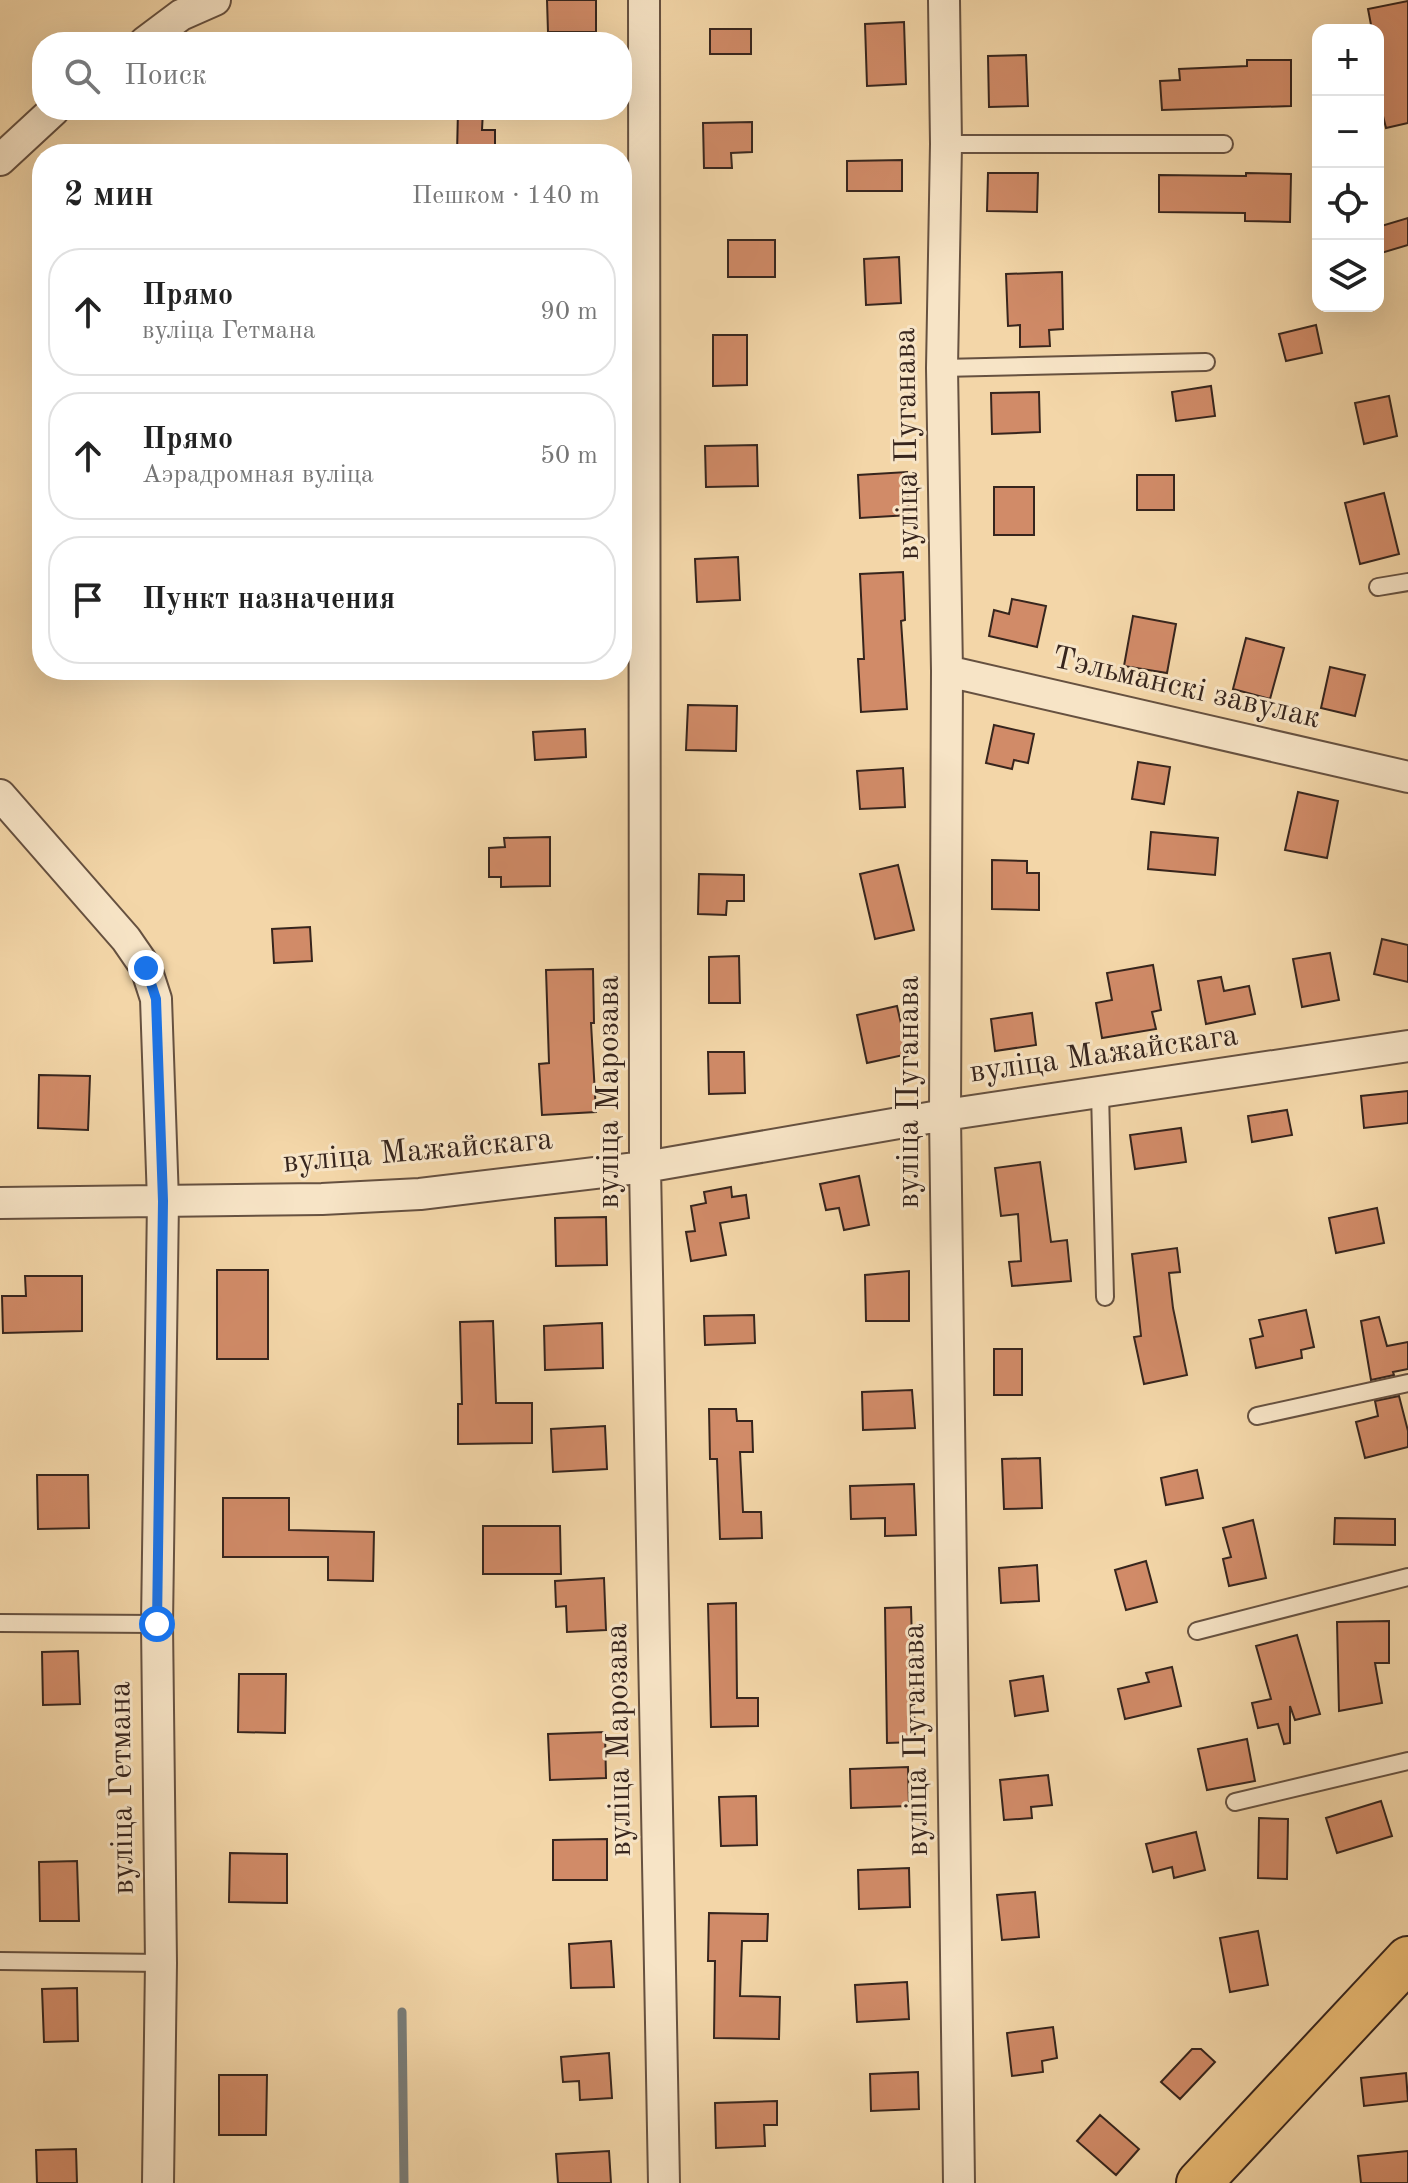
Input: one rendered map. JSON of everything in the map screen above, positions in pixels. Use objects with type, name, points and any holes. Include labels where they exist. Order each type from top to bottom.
[{"type":"main road","points":[[1199,2183],[1408,1959]]},
{"type":"street","points":[[156,32],[181,8],[215,0]]},
{"type":"street","name":"вуліца Марозава","points":[[644,0],[645,1167],[664,2183]]},
{"type":"street","name":"вуліца Пуганава","points":[[944,0],[945,1115],[959,2183]]},
{"type":"street","points":[[0,160],[43,120]]},
{"type":"street","name":"Тэльманскі завулак","points":[[947,671],[1408,777]]},
{"type":"street","name":"вуліца Гетмана","points":[[0,795],[126,939],[146,968],[156,999],[163,1201],[157,1624],[161,1963],[158,2183]]},
{"type":"street","name":"вуліца Мажайскага","points":[[0,1203],[322,1199],[420,1194],[645,1167],[945,1115],[1408,1046]]},
{"type":"lane","points":[[946,144],[1224,144]]},
{"type":"lane","points":[[942,368],[1206,362]]},
{"type":"lane","points":[[1378,587],[1408,582]]},
{"type":"lane","points":[[1100,1092],[1105,1297]]},
{"type":"lane","points":[[1257,1416],[1408,1383]]},
{"type":"lane","points":[[1197,1631],[1408,1577]]},
{"type":"lane","points":[[0,1623],[157,1624]]},
{"type":"lane","points":[[1235,1802],[1408,1761]]},
{"type":"lane","points":[[0,1961],[161,1963]]},
{"type":"building","points":[[547,0],[596,0],[596,32],[548,32]]},
{"type":"building","points":[[1408,1],[1408,123],[1386,128],[1384,24],[1371,24],[1368,9]]},
{"type":"building","points":[[904,22],[906,84],[867,86],[865,24]]},
{"type":"building","points":[[710,29],[751,29],[751,54],[710,54]]},
{"type":"building","points":[[1026,55],[1028,106],[989,107],[988,56]]},
{"type":"building","points":[[1247,60],[1291,60],[1291,106],[1162,110],[1160,81],[1180,80],[1179,69],[1247,66]]},
{"type":"building","points":[[458,120],[482,120],[482,130],[495,130],[495,144],[457,144]]},
{"type":"building","points":[[752,122],[752,152],[731,153],[732,168],[704,168],[703,123]]},
{"type":"building","points":[[902,160],[902,191],[847,191],[847,161]]},
{"type":"building","points":[[988,173],[1038,173],[1037,212],[987,211]]},
{"type":"building","points":[[1246,173],[1291,174],[1290,222],[1245,221],[1245,213],[1159,212],[1159,175],[1246,176]]},
{"type":"building","points":[[1408,218],[1408,245],[1384,252],[1384,225]]},
{"type":"building","points":[[728,240],[775,240],[775,277],[728,277]]},
{"type":"building","points":[[899,257],[901,303],[866,305],[864,259]]},
{"type":"building","points":[[1062,272],[1063,329],[1049,330],[1050,346],[1020,347],[1020,325],[1008,326],[1006,274]]},
{"type":"building","points":[[1316,325],[1322,353],[1286,361],[1279,334]]},
{"type":"building","points":[[713,335],[747,335],[747,385],[713,386]]},
{"type":"building","points":[[1211,386],[1215,416],[1176,421],[1172,392]]},
{"type":"building","points":[[1039,392],[1040,432],[992,434],[991,393]]},
{"type":"building","points":[[1389,396],[1397,436],[1364,444],[1355,403]]},
{"type":"building","points":[[757,445],[758,486],[706,487],[705,446]]},
{"type":"building","points":[[907,472],[909,515],[860,518],[858,475]]},
{"type":"building","points":[[1137,475],[1174,475],[1174,510],[1137,510]]},
{"type":"building","points":[[994,487],[1034,487],[1034,535],[994,535]]},
{"type":"building","points":[[1384,493],[1399,554],[1360,564],[1345,503]]},
{"type":"building","points":[[738,557],[740,600],[697,602],[695,559]]},
{"type":"building","points":[[903,572],[905,620],[901,621],[907,709],[861,712],[858,659],[864,659],[860,574]]},
{"type":"building","points":[[1012,599],[1046,606],[1037,647],[989,636],[994,610],[1009,614]]},
{"type":"building","points":[[1133,616],[1176,624],[1167,673],[1124,666]]},
{"type":"building","points":[[1246,638],[1284,648],[1270,699],[1233,689]]},
{"type":"building","points":[[1330,667],[1365,675],[1355,716],[1321,708]]},
{"type":"building","points":[[688,705],[737,706],[736,751],[686,750]]},
{"type":"building","points":[[994,725],[1034,734],[1028,763],[1014,760],[1012,769],[986,763]]},
{"type":"building","points":[[585,729],[586,757],[535,760],[533,732]]},
{"type":"building","points":[[1138,762],[1170,767],[1164,804],[1132,799]]},
{"type":"building","points":[[903,768],[905,807],[860,809],[857,771]]},
{"type":"building","points":[[1298,792],[1338,801],[1327,858],[1285,850]]},
{"type":"building","points":[[1151,832],[1218,838],[1215,875],[1148,869]]},
{"type":"building","points":[[550,837],[550,886],[501,887],[501,877],[489,877],[489,848],[505,847],[504,838]]},
{"type":"building","points":[[992,860],[1027,861],[1027,873],[1039,873],[1039,910],[992,909]]},
{"type":"building","points":[[898,865],[914,930],[875,939],[860,874]]},
{"type":"building","points":[[699,874],[744,875],[744,901],[727,901],[726,915],[698,914]]},
{"type":"building","points":[[310,927],[312,961],[274,963],[272,929]]},
{"type":"building","points":[[1382,939],[1408,945],[1408,982],[1374,974]]},
{"type":"building","points":[[1330,953],[1339,1000],[1302,1007],[1293,959]]},
{"type":"building","points":[[739,956],[740,1003],[709,1003],[709,957]]},
{"type":"building","points":[[1153,965],[1161,1010],[1152,1012],[1156,1029],[1102,1038],[1096,1003],[1112,1000],[1107,973]]},
{"type":"building","points":[[593,969],[594,1023],[591,1023],[596,1112],[542,1115],[539,1064],[549,1063],[546,970]]},
{"type":"building","points":[[1221,977],[1224,991],[1249,986],[1255,1014],[1206,1024],[1198,981]]},
{"type":"building","points":[[897,1006],[908,1054],[867,1063],[857,1015]]},
{"type":"building","points":[[1032,1013],[1036,1045],[995,1051],[991,1019]]},
{"type":"building","points":[[708,1052],[744,1052],[745,1093],[709,1094]]},
{"type":"building","points":[[39,1075],[90,1076],[88,1130],[38,1128]]},
{"type":"building","points":[[1408,1091],[1408,1123],[1364,1128],[1361,1096]]},
{"type":"building","points":[[1287,1110],[1292,1135],[1252,1142],[1248,1116]]},
{"type":"building","points":[[1181,1128],[1186,1162],[1135,1169],[1130,1135]]},
{"type":"building","points":[[1040,1162],[1051,1242],[1067,1240],[1071,1281],[1012,1286],[1009,1262],[1021,1261],[1018,1214],[1001,1216],[995,1168]]},
{"type":"building","points":[[859,1176],[869,1225],[844,1230],[839,1208],[826,1210],[820,1184]]},
{"type":"building","points":[[731,1187],[732,1197],[746,1195],[749,1218],[720,1223],[726,1255],[691,1261],[686,1232],[695,1231],[691,1206],[706,1203],[704,1192]]},
{"type":"building","points":[[1377,1208],[1384,1243],[1336,1253],[1329,1218]]},
{"type":"building","points":[[606,1217],[607,1265],[556,1266],[555,1218]]},
{"type":"building","points":[[1177,1248],[1180,1272],[1169,1273],[1187,1375],[1144,1384],[1134,1337],[1141,1336],[1132,1254]]},
{"type":"building","points":[[217,1270],[268,1270],[268,1359],[217,1359]]},
{"type":"building","points":[[909,1271],[909,1321],[866,1321],[865,1275]]},
{"type":"building","points":[[25,1276],[82,1276],[82,1331],[3,1333],[2,1296],[26,1296]]},
{"type":"building","points":[[1306,1310],[1314,1347],[1301,1350],[1302,1358],[1256,1368],[1250,1339],[1263,1336],[1259,1320]]},
{"type":"building","points":[[754,1315],[755,1343],[705,1345],[704,1316]]},
{"type":"building","points":[[1379,1317],[1387,1346],[1408,1342],[1408,1369],[1371,1380],[1361,1321]]},
{"type":"building","points":[[493,1321],[496,1403],[532,1403],[532,1443],[458,1444],[458,1404],[462,1404],[460,1322]]},
{"type":"building","points":[[602,1323],[603,1368],[545,1370],[544,1326]]},
{"type":"building","points":[[994,1349],[1022,1349],[1022,1395],[994,1395]]},
{"type":"building","points":[[912,1390],[915,1428],[863,1430],[862,1392]]},
{"type":"building","points":[[1399,1396],[1408,1431],[1408,1447],[1365,1458],[1356,1422],[1378,1416],[1375,1401]]},
{"type":"building","points":[[709,1409],[736,1409],[737,1421],[752,1421],[753,1452],[740,1452],[743,1512],[761,1512],[762,1538],[720,1539],[717,1459],[710,1459]]},
{"type":"building","points":[[605,1426],[607,1469],[553,1472],[551,1429]]},
{"type":"building","points":[[1040,1458],[1042,1508],[1004,1509],[1002,1459]]},
{"type":"building","points":[[1197,1470],[1203,1498],[1166,1505],[1161,1478]]},
{"type":"building","points":[[37,1475],[88,1475],[89,1528],[38,1529]]},
{"type":"building","points":[[914,1484],[916,1535],[885,1536],[885,1518],[851,1519],[850,1486]]},
{"type":"building","points":[[223,1498],[289,1498],[289,1530],[374,1532],[373,1581],[328,1580],[328,1557],[223,1557]]},
{"type":"building","points":[[1335,1518],[1395,1519],[1395,1545],[1334,1544]]},
{"type":"building","points":[[1253,1520],[1266,1578],[1229,1586],[1223,1559],[1231,1557],[1223,1528]]},
{"type":"building","points":[[483,1526],[560,1526],[561,1574],[483,1574]]},
{"type":"building","points":[[1146,1561],[1157,1602],[1126,1610],[1115,1570]]},
{"type":"building","points":[[1037,1565],[1039,1601],[1001,1603],[999,1568]]},
{"type":"building","points":[[604,1578],[606,1630],[567,1632],[566,1606],[556,1607],[555,1581]]},
{"type":"building","points":[[736,1603],[737,1698],[758,1698],[758,1726],[711,1727],[708,1604]]},
{"type":"building","points":[[911,1607],[915,1742],[887,1743],[885,1608]]},
{"type":"building","points":[[1389,1621],[1389,1663],[1375,1663],[1382,1703],[1339,1711],[1337,1622]]},
{"type":"building","points":[[1297,1635],[1320,1714],[1295,1720],[1290,1706],[1290,1743],[1284,1744],[1278,1724],[1258,1728],[1252,1703],[1271,1699],[1256,1646]]},
{"type":"building","points":[[78,1651],[80,1704],[43,1705],[42,1652]]},
{"type":"building","points":[[1172,1667],[1181,1706],[1125,1719],[1118,1689],[1149,1682],[1146,1673]]},
{"type":"building","points":[[239,1674],[286,1674],[285,1733],[238,1732]]},
{"type":"building","points":[[1043,1676],[1048,1711],[1015,1716],[1010,1681]]},
{"type":"building","points":[[605,1732],[606,1778],[550,1780],[548,1734]]},
{"type":"building","points":[[1247,1739],[1255,1781],[1207,1790],[1198,1749]]},
{"type":"building","points":[[908,1767],[909,1806],[851,1808],[850,1769]]},
{"type":"building","points":[[1048,1775],[1052,1805],[1031,1807],[1032,1818],[1004,1820],[1000,1780]]},
{"type":"building","points":[[756,1796],[757,1845],[721,1846],[719,1797]]},
{"type":"building","points":[[1381,1801],[1392,1836],[1337,1853],[1326,1818]]},
{"type":"building","points":[[1259,1818],[1288,1819],[1287,1879],[1258,1878]]},
{"type":"building","points":[[1196,1832],[1205,1870],[1174,1878],[1172,1867],[1153,1872],[1146,1844]]},
{"type":"building","points":[[607,1839],[607,1880],[553,1880],[553,1840]]},
{"type":"building","points":[[230,1853],[287,1854],[287,1903],[229,1902]]},
{"type":"building","points":[[77,1861],[79,1921],[40,1921],[39,1862]]},
{"type":"building","points":[[909,1868],[910,1907],[859,1909],[858,1870]]},
{"type":"building","points":[[1035,1892],[1039,1937],[1002,1940],[997,1895]]},
{"type":"building","points":[[709,1913],[768,1914],[767,1941],[742,1941],[740,1996],[780,1997],[779,2039],[714,2038],[715,1961],[708,1961]]},
{"type":"building","points":[[1258,1931],[1268,1985],[1230,1992],[1220,1938]]},
{"type":"building","points":[[611,1941],[614,1987],[571,1988],[569,1944]]},
{"type":"building","points":[[907,1982],[909,2019],[857,2022],[855,1985]]},
{"type":"building","points":[[77,1988],[78,2041],[44,2042],[42,1989]]},
{"type":"building","points":[[1053,2027],[1057,2058],[1042,2061],[1043,2072],[1012,2076],[1007,2033]]},
{"type":"building","points":[[1192,2049],[1201,2049],[1215,2062],[1180,2099],[1161,2082]]},
{"type":"building","points":[[609,2053],[612,2098],[580,2100],[579,2081],[563,2082],[561,2057]]},
{"type":"building","points":[[918,2072],[919,2109],[871,2111],[870,2074]]},
{"type":"building","points":[[1406,2073],[1408,2101],[1364,2106],[1361,2078]]},
{"type":"building","points":[[219,2075],[267,2075],[266,2135],[219,2135]]},
{"type":"building","points":[[777,2101],[777,2125],[764,2125],[765,2146],[716,2148],[715,2103]]},
{"type":"building","points":[[1100,2115],[1139,2149],[1116,2175],[1077,2141]]},
{"type":"building","points":[[76,2149],[77,2183],[37,2183],[36,2150]]},
{"type":"building","points":[[609,2151],[611,2183],[558,2183],[556,2154]]},
{"type":"building","points":[[1408,2151],[1408,2183],[1361,2183],[1358,2156]]},
{"type":"waterway","points":[[402,2012],[404,2183]]},
{"type":"route","points":[[146,968],[156,999],[163,1201],[157,1624]]}]
